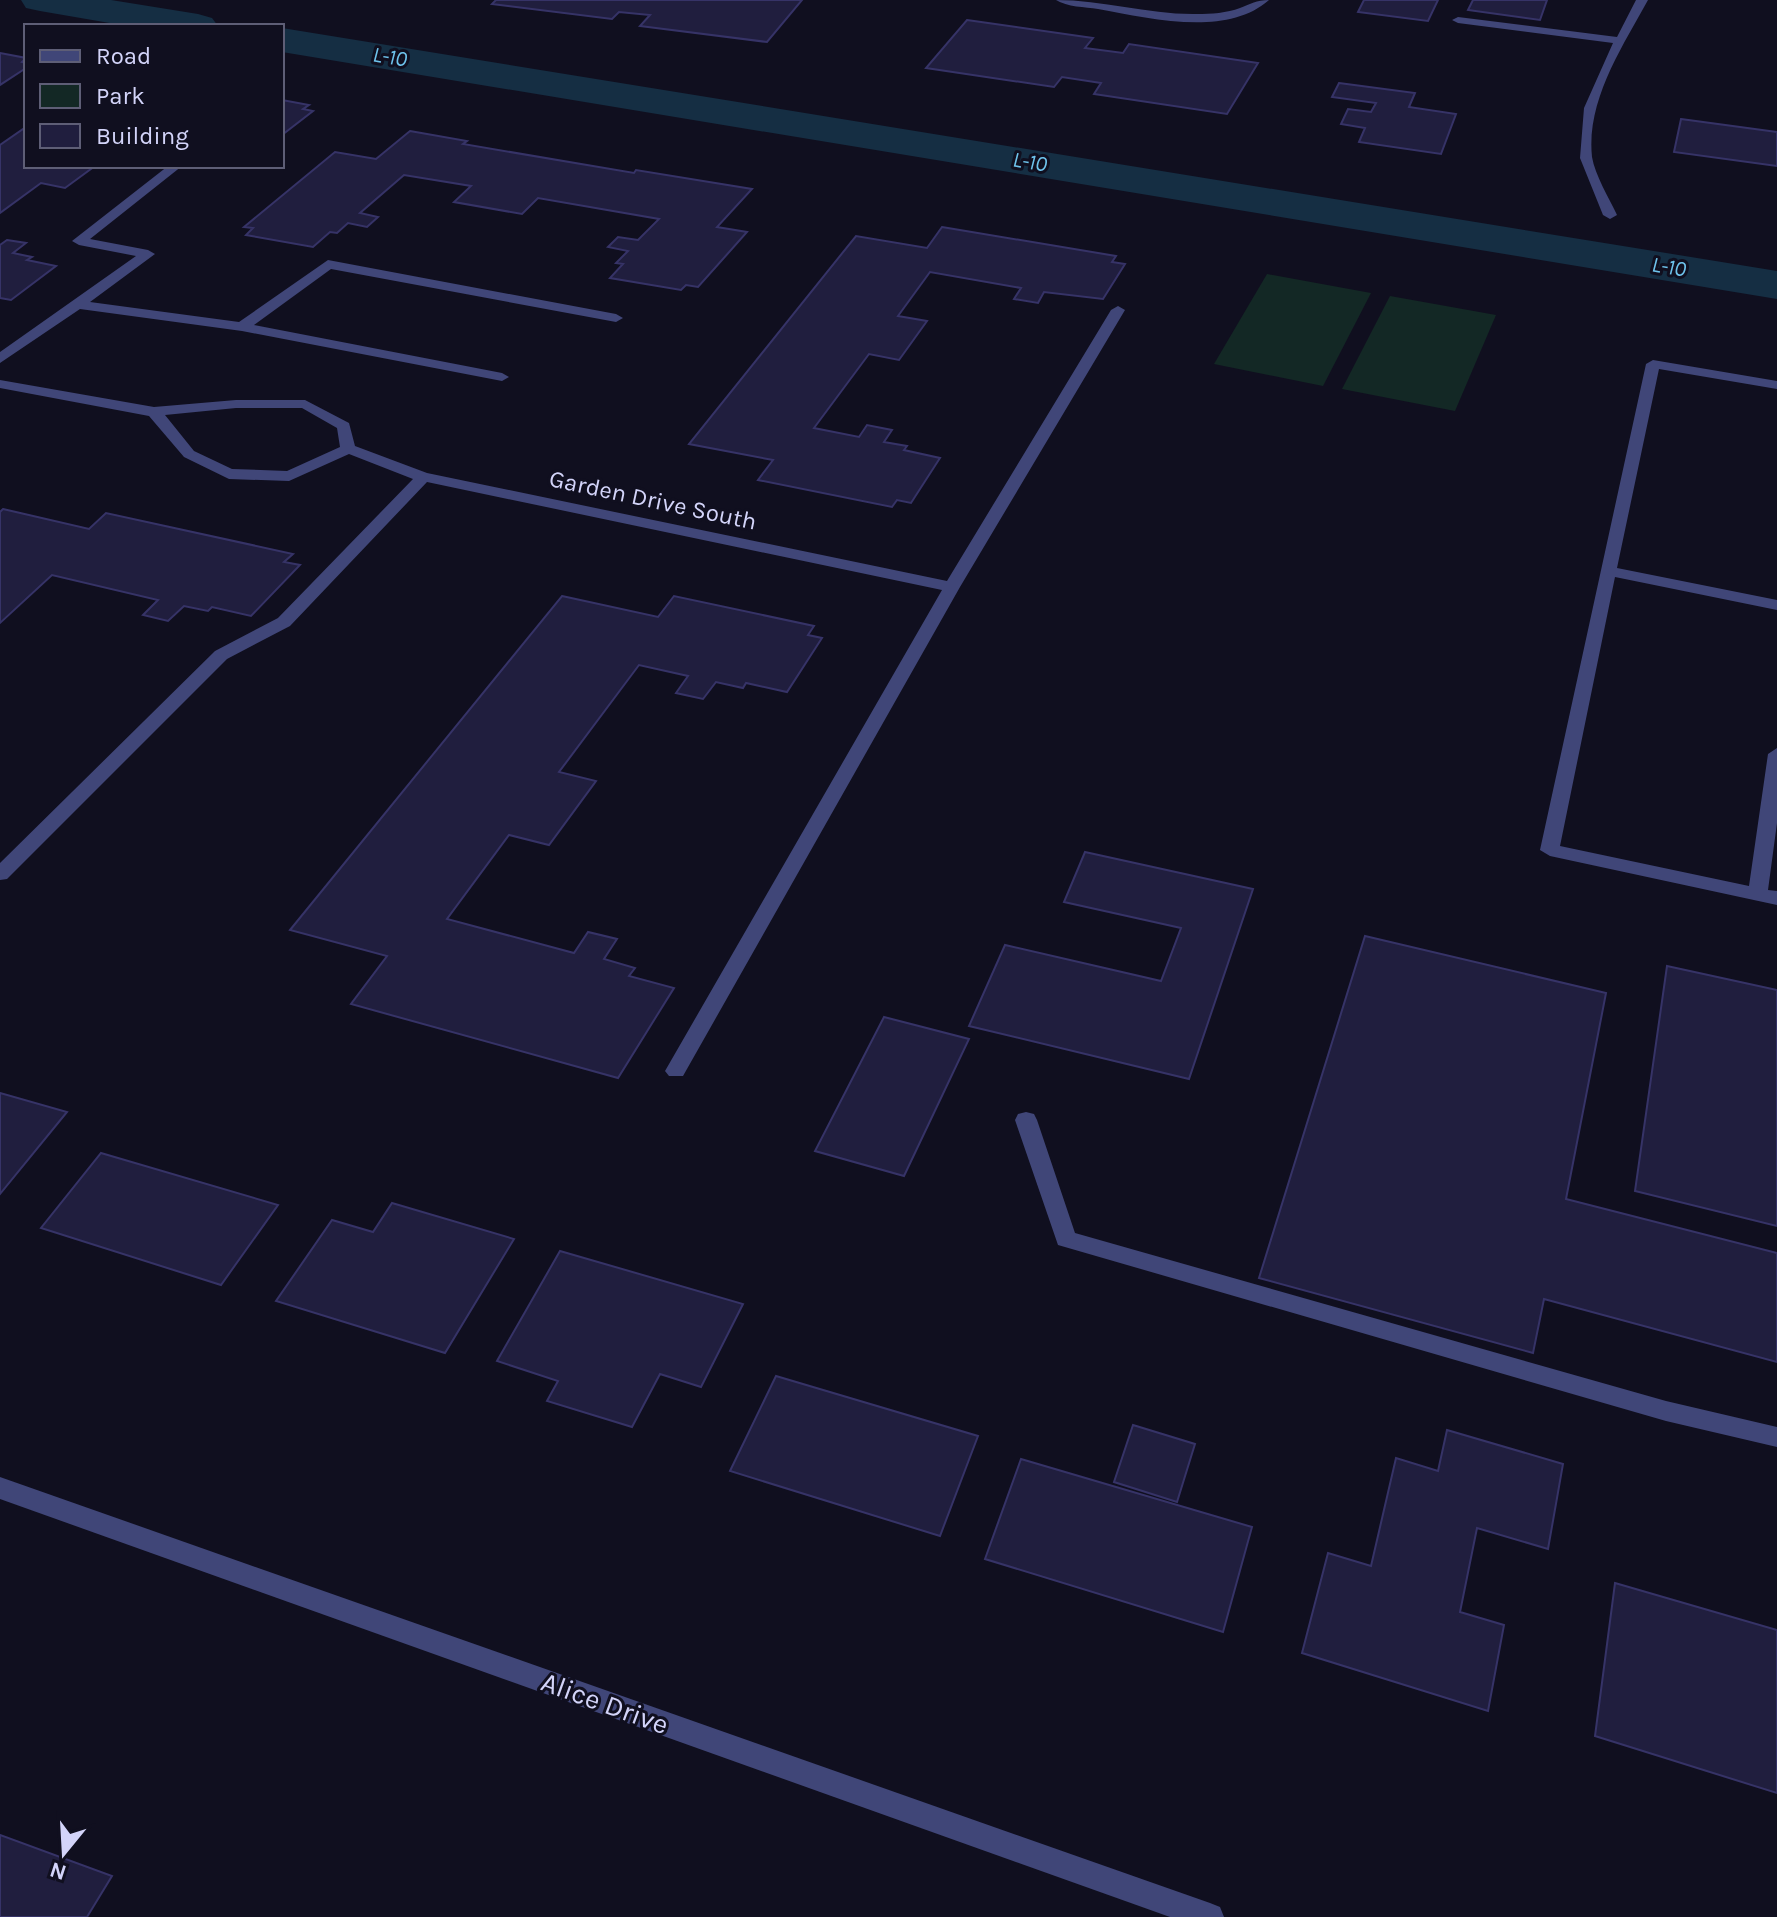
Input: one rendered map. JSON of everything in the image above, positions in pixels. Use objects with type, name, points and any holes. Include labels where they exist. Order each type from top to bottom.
[{"type":"street","points":[[1062,0],[1190,18],[1228,15],[1263,0]]},
{"type":"street","points":[[1610,215],[1586,158],[1590,108],[1605,70],[1642,0]]},
{"type":"street","points":[[1458,20],[1622,41]]},
{"type":"street","points":[[0,359],[148,254],[79,241],[173,168]]},
{"type":"street","points":[[242,327],[328,264],[616,318]]},
{"type":"street","points":[[77,304],[242,327],[502,377]]},
{"type":"street","points":[[676,1071],[952,587],[1118,310]]},
{"type":"street","points":[[1777,385],[1653,364],[1550,850],[1767,896],[1777,754]]},
{"type":"street","points":[[0,384],[154,412],[236,404],[305,404],[344,426],[348,449],[289,476],[229,474],[189,454],[154,412]]},
{"type":"street","name":"Garden Drive South","points":[[348,449],[423,477],[952,587]]},
{"type":"street","points":[[0,874],[221,655],[284,622],[423,477]]},
{"type":"street","points":[[1608,571],[1777,605]]},
{"type":"street","points":[[1026,1120],[1066,1239],[1666,1411],[1777,1437]]},
{"type":"street","name":"Alice Drive","points":[[0,1488],[1210,1917]]},
{"type":"green space","points":[[1267,274],[1371,293],[1323,386],[1214,364]]},
{"type":"green space","points":[[1390,296],[1496,315],[1455,411],[1342,389]]},
{"type":"building","points":[[496,0],[802,0],[767,42],[640,26],[650,15],[619,12],[612,19],[492,4]]},
{"type":"building","points":[[1364,0],[1438,0],[1428,21],[1358,12]]},
{"type":"building","points":[[1473,0],[1547,0],[1540,20],[1468,10]]},
{"type":"building","points":[[967,20],[1093,38],[1085,48],[1123,53],[1129,44],[1258,63],[1227,114],[1094,94],[1101,83],[1062,77],[1054,87],[926,68]]},
{"type":"building","points":[[0,53],[24,58],[24,69],[0,85]]},
{"type":"building","points":[[1339,83],[1415,93],[1409,107],[1456,114],[1441,154],[1359,142],[1365,128],[1341,124],[1348,109],[1371,112],[1376,103],[1332,97]]},
{"type":"building","points":[[284,100],[309,105],[303,109],[313,111],[284,133]]},
{"type":"building","points":[[1681,119],[1777,132],[1777,166],[1674,152]]},
{"type":"building","points":[[24,128],[24,168],[92,168],[65,188],[41,183],[0,213],[0,145]]},
{"type":"building","points":[[410,131],[467,141],[463,144],[634,173],[636,170],[752,189],[717,227],[747,232],[698,287],[686,285],[681,290],[610,278],[623,264],[616,263],[628,251],[608,247],[618,237],[638,240],[659,219],[538,198],[522,214],[454,202],[471,186],[404,175],[360,213],[378,217],[367,227],[348,223],[337,233],[330,232],[313,247],[246,235],[253,228],[244,227],[335,152],[376,159]]},
{"type":"building","points":[[942,227],[1116,256],[1112,262],[1125,264],[1103,299],[1044,292],[1038,303],[1014,299],[1021,288],[930,272],[898,316],[927,321],[899,360],[869,354],[814,428],[859,437],[867,425],[892,430],[884,442],[907,446],[904,450],[940,458],[911,503],[897,500],[892,507],[758,480],[773,460],[689,444],[856,236],[927,248]]},
{"type":"building","points":[[7,240],[26,243],[13,253],[32,257],[27,260],[56,266],[11,300],[0,298],[0,245]]},
{"type":"building","points":[[3,509],[89,529],[106,513],[293,554],[284,562],[300,565],[251,616],[212,607],[208,611],[184,606],[168,621],[143,615],[158,600],[52,575],[0,623],[0,512]]},
{"type":"building","points":[[562,596],[658,617],[674,596],[814,626],[808,635],[822,638],[787,692],[746,683],[743,688],[716,682],[703,699],[676,693],[688,676],[639,665],[559,772],[596,781],[549,845],[509,835],[447,919],[574,953],[588,932],[617,939],[604,959],[635,968],[629,976],[674,988],[618,1078],[351,1004],[387,956],[290,930]]},
{"type":"building","points":[[1085,852],[1253,889],[1189,1079],[969,1026],[1005,945],[1161,981],[1181,928],[1064,902]]},
{"type":"building","points":[[1365,936],[1606,993],[1566,1199],[1777,1253],[1777,1362],[1544,1299],[1533,1353],[1259,1278]]},
{"type":"building","points":[[1667,966],[1777,990],[1777,1226],[1635,1191]]},
{"type":"building","points":[[884,1017],[969,1039],[904,1176],[815,1151]]},
{"type":"building","points":[[0,1093],[67,1112],[0,1194]]},
{"type":"building","points":[[101,1153],[278,1205],[221,1285],[41,1228]]},
{"type":"building","points":[[392,1203],[514,1239],[445,1353],[276,1301],[332,1220],[373,1232]]},
{"type":"building","points":[[560,1251],[743,1304],[701,1387],[660,1374],[632,1427],[547,1401],[558,1381],[497,1361]]},
{"type":"building","points":[[776,1376],[978,1436],[940,1536],[730,1471]]},
{"type":"building","points":[[1133,1425],[1195,1444],[1177,1502],[1114,1482]]},
{"type":"building","points":[[1447,1430],[1563,1464],[1548,1549],[1477,1528],[1460,1612],[1504,1625],[1488,1711],[1302,1653],[1328,1553],[1371,1566],[1396,1458],[1438,1471]]},
{"type":"building","points":[[1021,1459],[1252,1527],[1223,1632],[985,1559]]},
{"type":"building","points":[[1615,1583],[1777,1630],[1777,1793],[1595,1736]]},
{"type":"building","points":[[0,1835],[112,1876],[87,1917],[0,1917]]},
{"type":"waterway","name":"L-10","points":[[40,0],[186,24]]},
{"type":"waterway","name":"L-10","points":[[284,40],[1777,285]]}]
